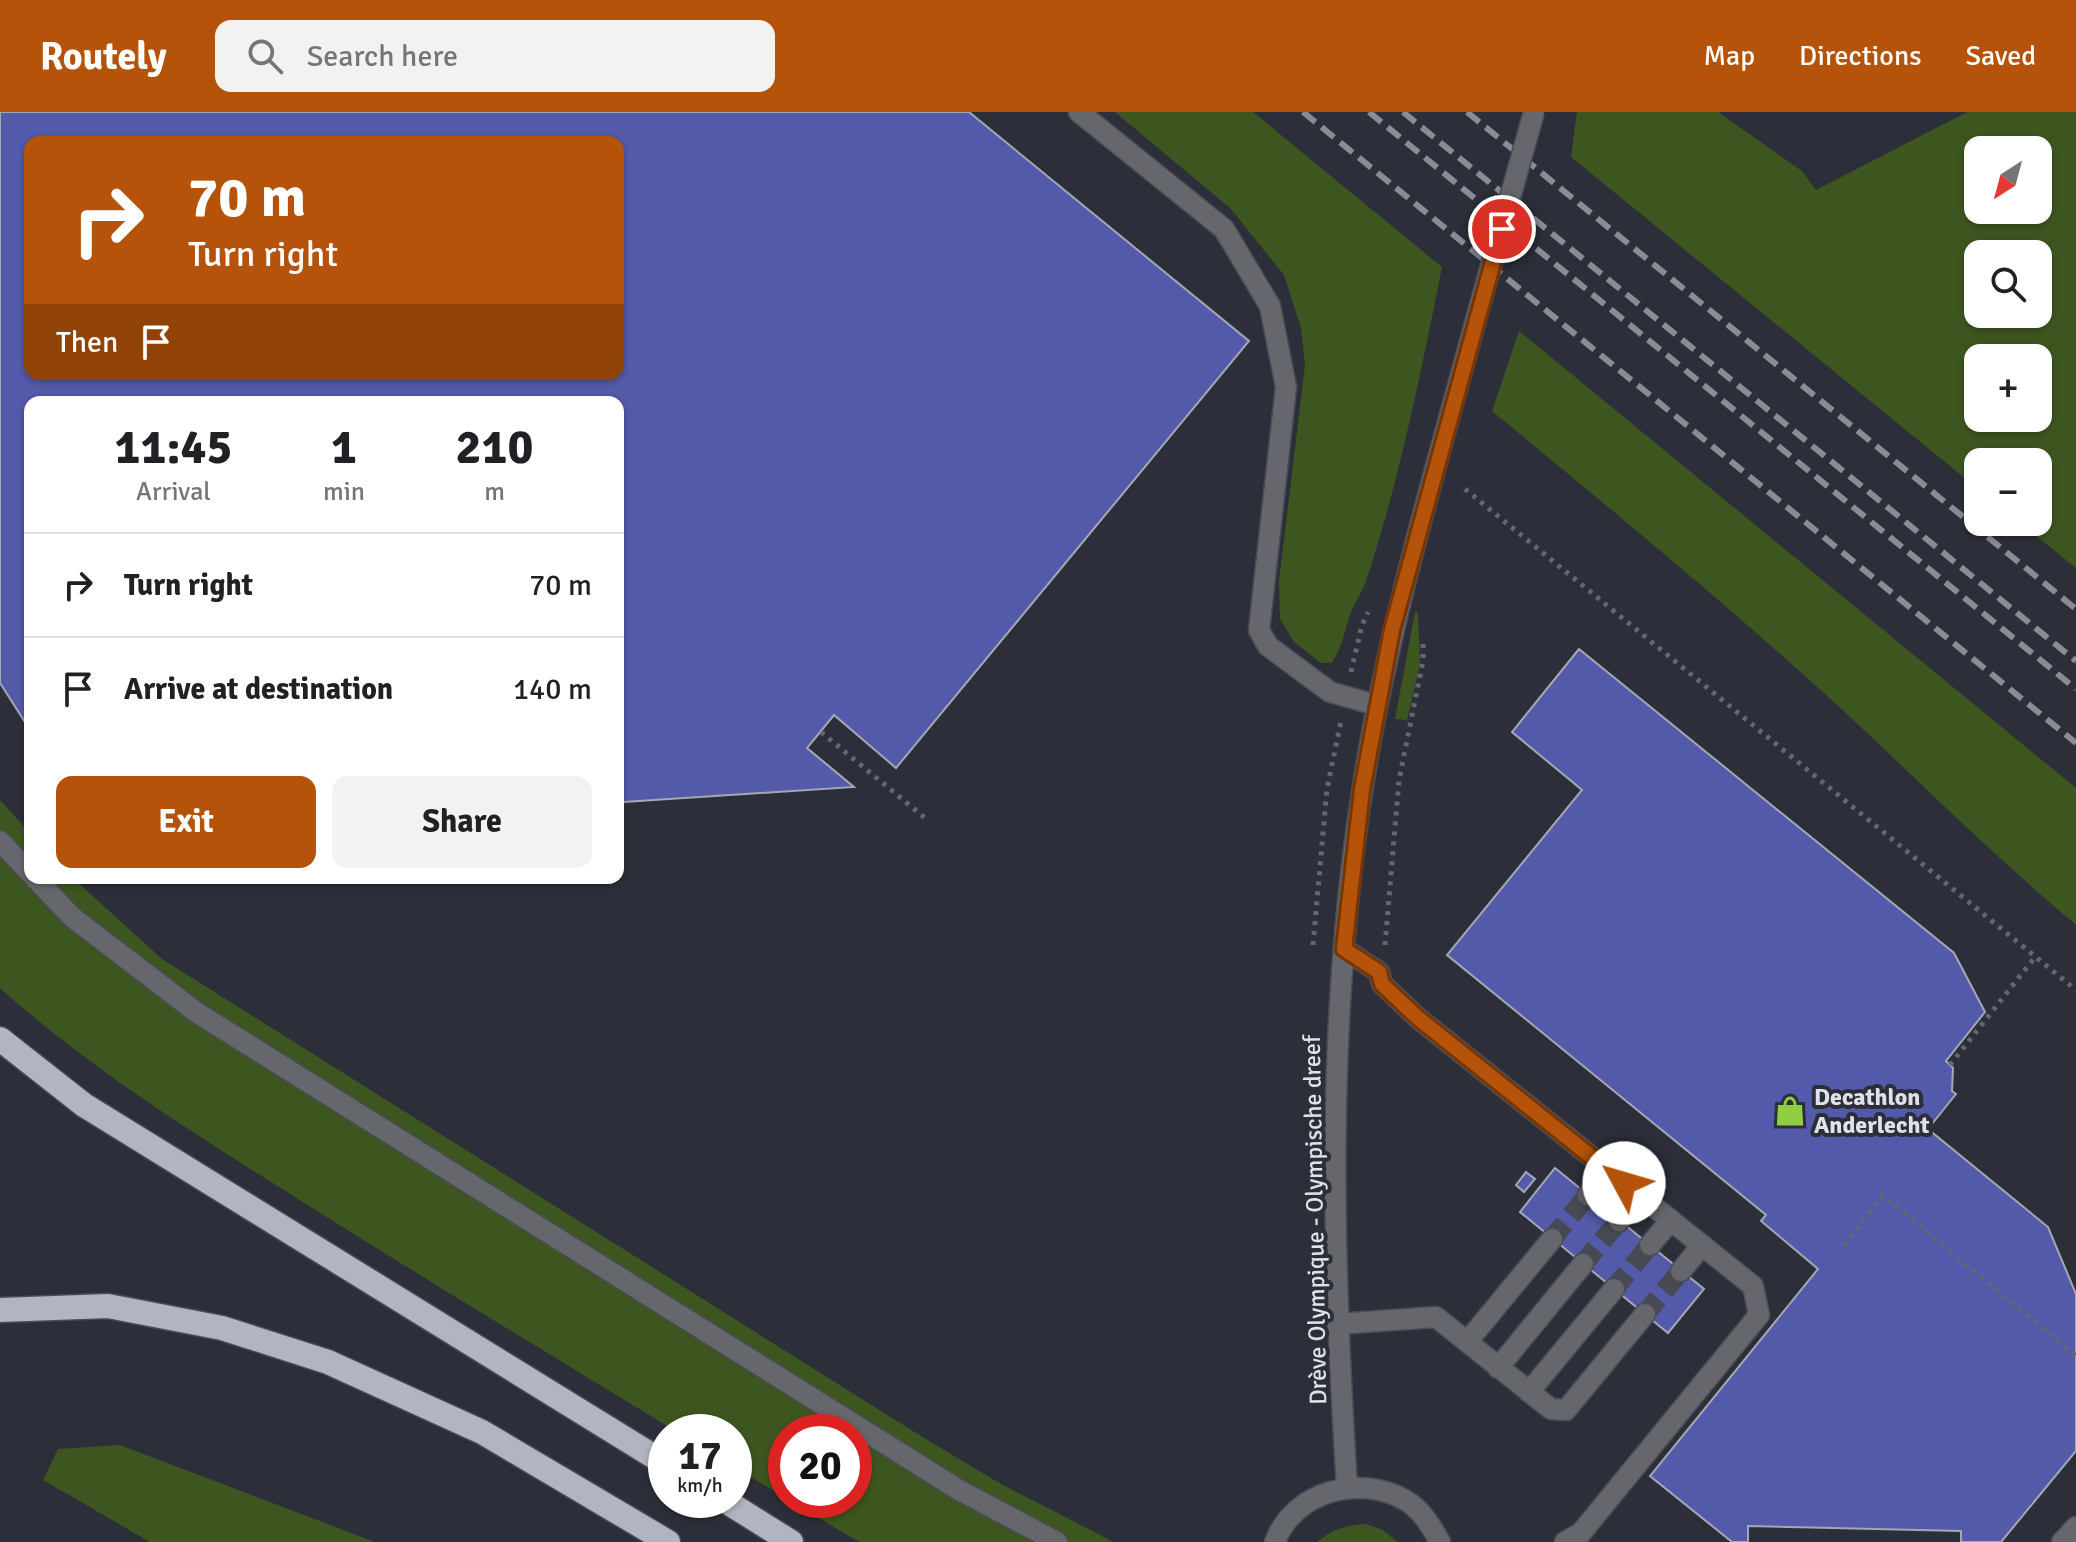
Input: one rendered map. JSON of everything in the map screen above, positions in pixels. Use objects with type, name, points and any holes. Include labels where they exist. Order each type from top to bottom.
[{"type":"highway","points":[[0,1039],[24,1061],[97,1114],[648,1453]]},
{"type":"highway","points":[[0,1310],[108,1306],[222,1328],[328,1362],[482,1432],[668,1542]]},
{"type":"highway","points":[[752,1518],[791,1542]]},
{"type":"street","points":[[1079,112],[1224,229],[1270,306],[1286,387],[1259,630],[1268,646],[1330,692],[1376,705]]},
{"type":"street","name":"Drève Olympique - Olympische dreef","points":[[1347,1487],[1337,1324],[1335,1089],[1344,949],[1362,790],[1392,630],[1534,112]]},
{"type":"street","points":[[0,841],[24,867]]},
{"type":"street","points":[[41,884],[72,917],[196,1012],[959,1490],[1057,1542]]},
{"type":"street","points":[[1344,949],[1379,972],[1382,984],[1418,1018],[1753,1286],[1759,1315],[1581,1533],[1565,1542]]},
{"type":"street","points":[[1588,1195],[1609,1170]]},
{"type":"street","points":[[1619,1221],[1640,1195]]},
{"type":"street","points":[[1650,1245],[1671,1220]]},
{"type":"street","points":[[1467,1342],[1552,1239]]},
{"type":"street","points":[[1681,1271],[1702,1245]]},
{"type":"street","points":[[1498,1368],[1583,1264]]},
{"type":"street","points":[[1529,1392],[1614,1289]]},
{"type":"street","points":[[1337,1324],[1436,1317],[1551,1409],[1566,1410],[1645,1314]]},
{"type":"street","points":[[1275,1542],[1278,1532],[1307,1501],[1347,1487],[1378,1489],[1407,1501],[1430,1522],[1440,1542]]},
{"type":"street","points":[[2062,1542],[2076,1527]]},
{"type":"path","points":[[1465,489],[2076,990]]},
{"type":"path","points":[[1379,972],[1385,953],[1399,780],[1423,661],[1423,635]]},
{"type":"path","points":[[821,732],[925,818]]},
{"type":"path","points":[[1950,1065],[2035,957]]},
{"type":"path","points":[[1844,1245],[1883,1195],[2076,1356]]},
{"type":"green space","points":[[1115,112],[1253,112],[1442,267],[1399,467],[1365,584],[1332,663],[1321,663],[1294,642],[1280,619],[1279,581],[1305,365],[1301,328],[1284,275],[1230,208]]},
{"type":"green space","points":[[1577,112],[1718,112],[1802,171],[1816,190],[1967,112],[2076,112],[2076,568],[2036,536],[2052,536],[2052,448],[1964,448],[1964,478],[1571,157]]},
{"type":"green space","points":[[1519,331],[2076,788],[2076,925],[1761,637],[1492,411]]},
{"type":"green space","points":[[1415,612],[1418,612],[1420,664],[1407,720],[1395,719]]},
{"type":"green space","points":[[0,800],[24,826],[24,884],[80,884],[162,959],[924,1438],[1001,1484],[1114,1542],[859,1542],[819,1518],[872,1518],[872,1414],[768,1414],[768,1487],[752,1478],[752,1414],[648,1414],[252,1170],[105,1072],[0,988]]},
{"type":"green space","points":[[120,1445],[375,1542],[150,1542],[43,1480],[58,1449]]},
{"type":"green space","points":[[1366,1524],[1383,1530],[1398,1542],[1317,1542],[1340,1528]]},
{"type":"building","points":[[0,112],[969,112],[1249,341],[896,768],[834,715],[807,748],[854,787],[624,802],[624,396],[24,396],[24,721],[0,683]]},
{"type":"building","name":"Decathlon Anderlecht","points":[[1579,649],[1954,953],[1985,1012],[1946,1061],[1953,1068],[1952,1091],[1956,1094],[1928,1129],[2048,1227],[2076,1294],[2076,1451],[2001,1542],[1961,1542],[1961,1531],[1748,1526],[1748,1542],[1732,1542],[1650,1476],[1818,1269],[1761,1221],[1766,1215],[1447,955],[1582,790],[1512,732]]},
{"type":"building","points":[[1555,1168],[1704,1289],[1668,1333],[1520,1212]]},
{"type":"building","points":[[1526,1172],[1535,1179],[1524,1192],[1516,1185]]},
{"type":"tunnel","points":[[1552,1239],[1588,1195]]},
{"type":"tunnel","points":[[1583,1264],[1619,1221]]},
{"type":"tunnel","points":[[1614,1289],[1650,1245]]},
{"type":"tunnel","points":[[1645,1314],[1681,1271]]},
{"type":"railway","points":[[1303,112],[2076,743]]},
{"type":"railway","points":[[1369,112],[2076,689]]},
{"type":"railway","points":[[1403,112],[2076,661]]},
{"type":"railway","points":[[1467,112],[2076,609]]},
{"type":"place","name":"Decathlon Anderlecht","points":[[1790,1111]]},
{"type":"route","points":[[1502,229],[1392,630],[1362,790],[1344,949],[1379,972],[1382,984],[1418,1018],[1624,1183]]}]
